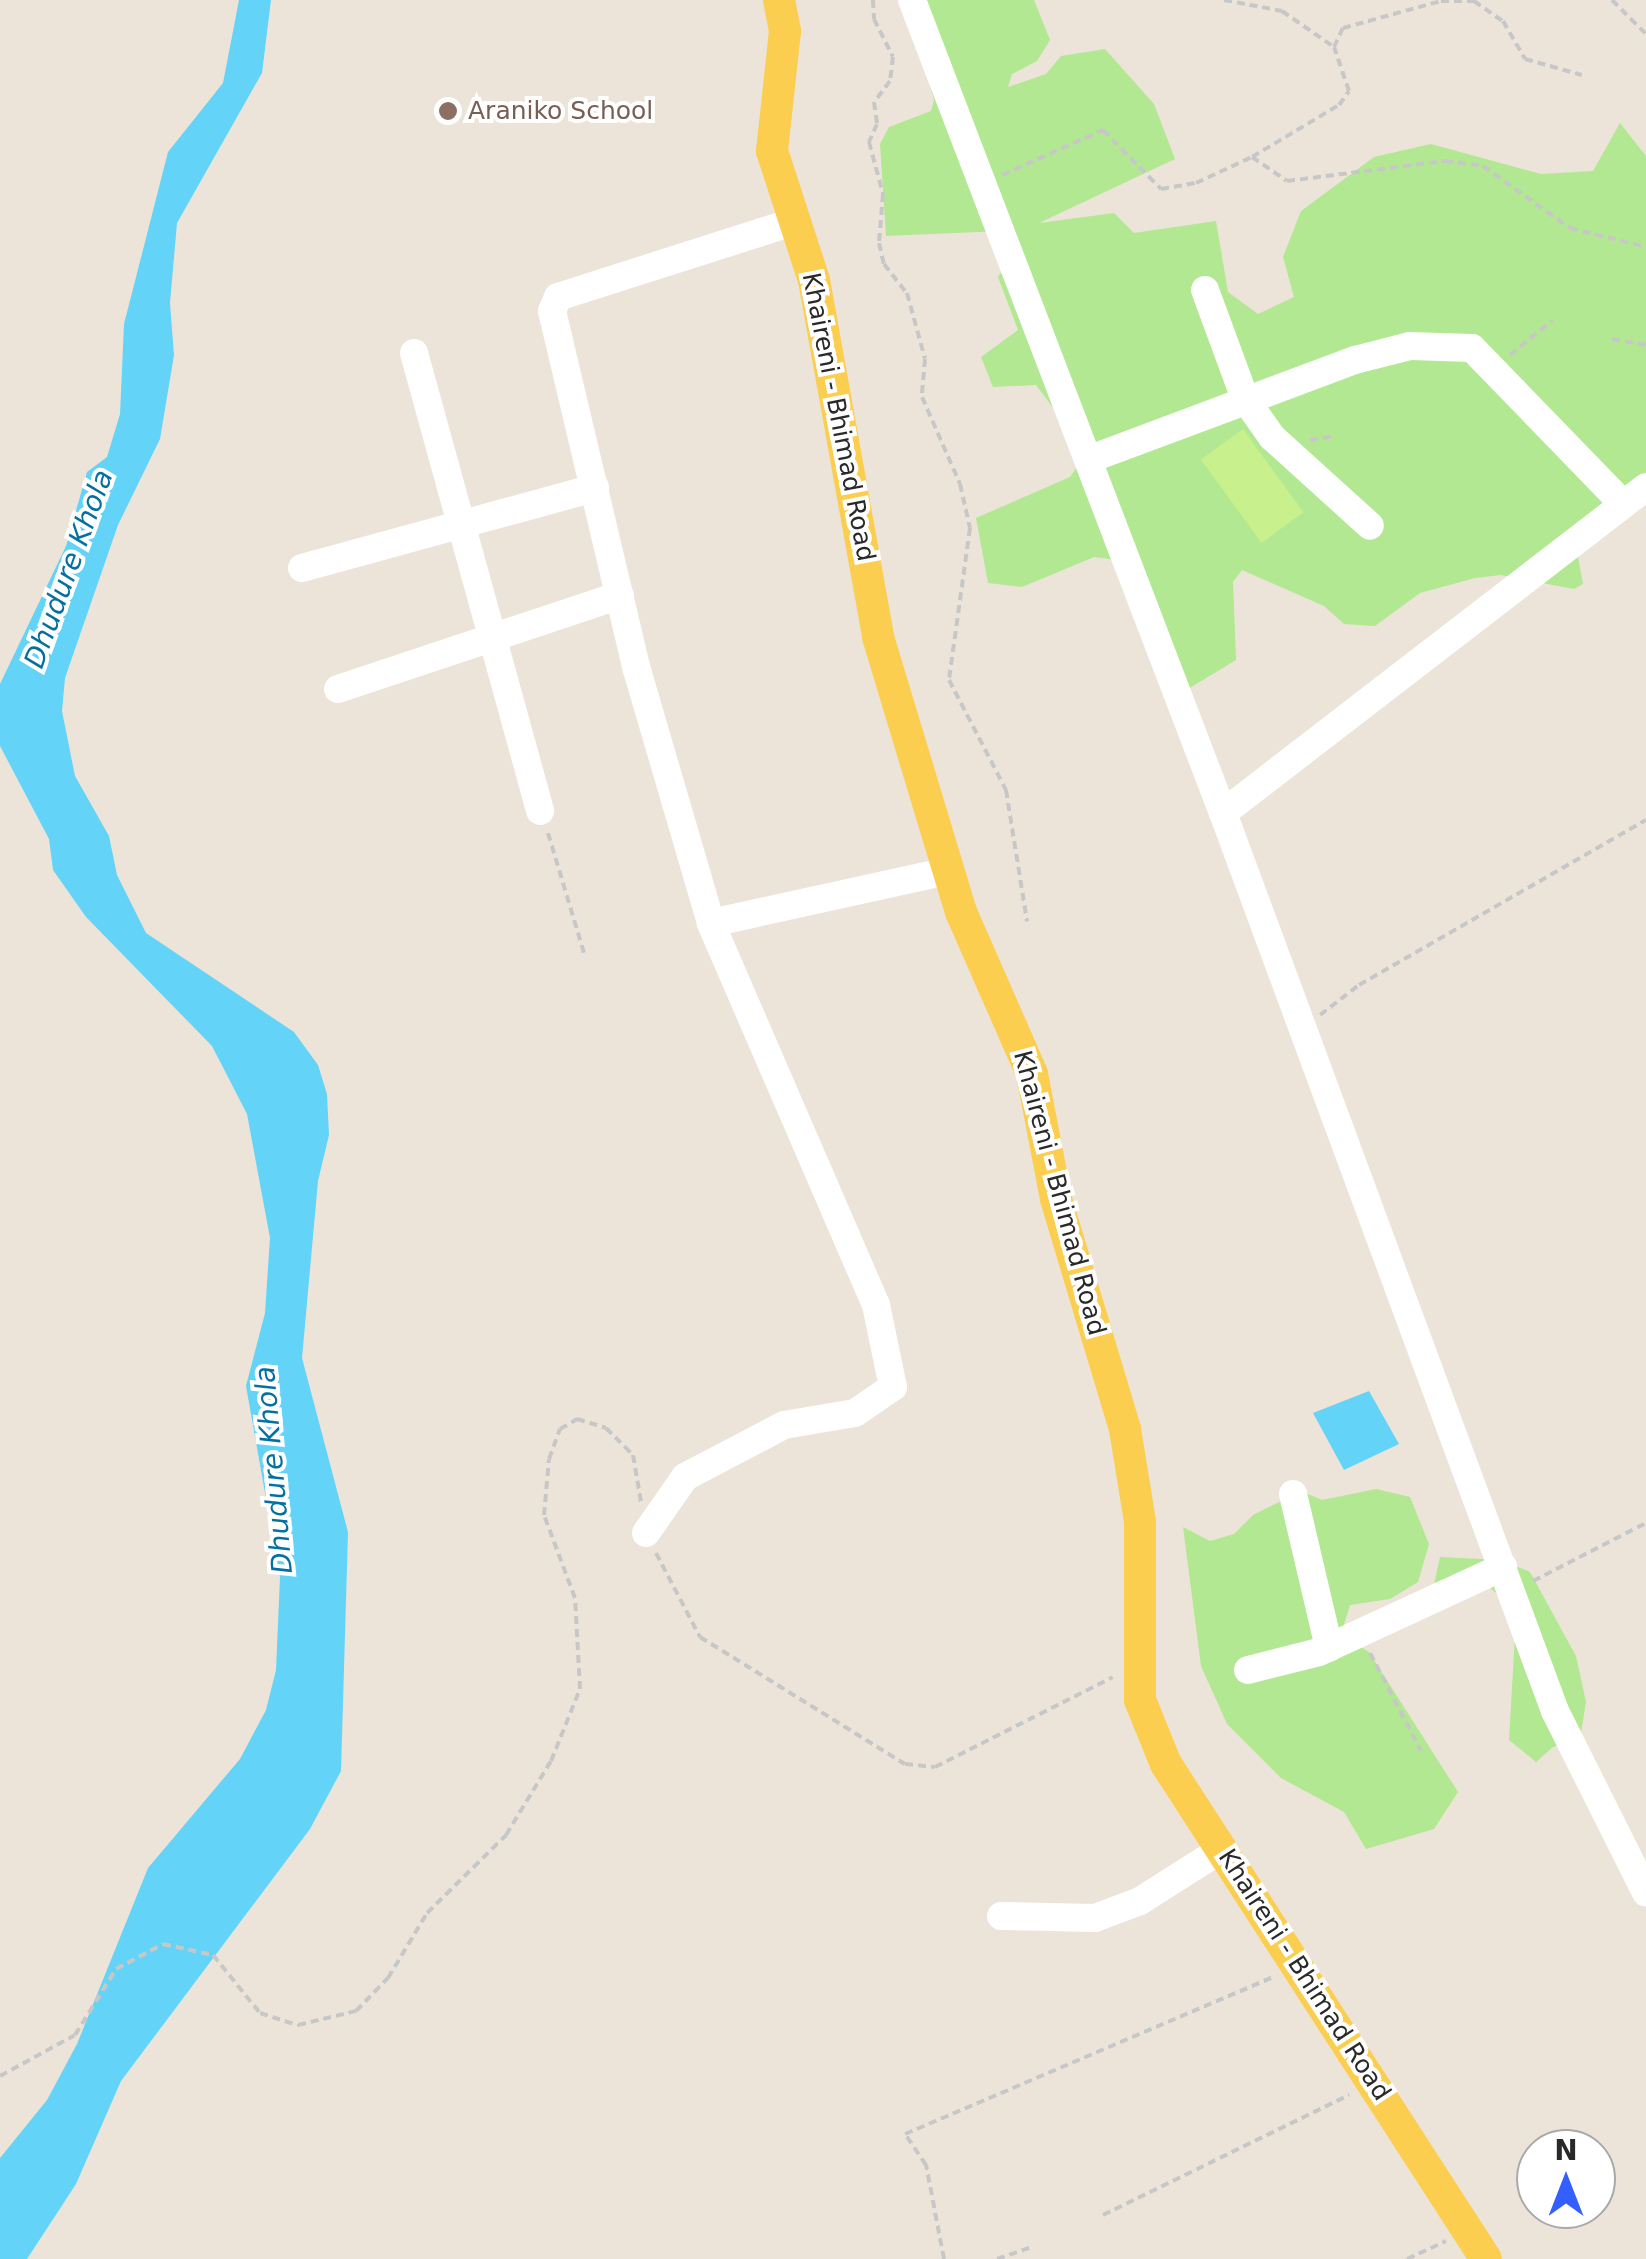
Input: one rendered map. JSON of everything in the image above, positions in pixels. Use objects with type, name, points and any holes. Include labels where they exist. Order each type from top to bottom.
[{"type":"main road","name":"Khaireni - Bhimad Road","points":[[779,0],[786,31],[770,134],[814,280],[878,637],[948,871],[1032,1074],[1056,1199],[1125,1429],[1140,1522],[1136,1668],[1151,1732],[1486,2259]]},
{"type":"street","points":[[912,0],[1090,458],[1556,1711],[1646,1892]]},
{"type":"street","points":[[646,1533],[685,1477],[784,1425],[854,1412],[884,1399],[893,1386],[876,1305],[710,924],[620,596],[552,311],[558,297],[796,221]]},
{"type":"street","points":[[1204,290],[1245,398],[1272,437],[1370,526]]},
{"type":"street","points":[[1090,458],[1245,398],[1410,346],[1472,348],[1623,504]]},
{"type":"street","points":[[414,354],[458,526],[540,810]]},
{"type":"street","points":[[1223,813],[1646,487]]},
{"type":"street","points":[[302,568],[596,488]]},
{"type":"street","points":[[338,689],[620,596]]},
{"type":"street","points":[[710,924],[948,871]]},
{"type":"street","points":[[1293,1494],[1329,1648]]},
{"type":"street","points":[[1248,1670],[1329,1648],[1506,1574]]},
{"type":"street","points":[[1001,1916],[1096,1918],[1140,1901],[1222,1849]]},
{"type":"path","points":[[873,0],[874,19],[894,57],[890,81],[874,102],[877,124],[869,142],[883,194],[879,243],[884,264],[907,293],[925,359],[922,397],[960,484],[970,528],[949,680],[1006,790],[1027,921]]},
{"type":"path","points":[[984,184],[1103,130],[1161,189],[1196,184],[1252,157],[1339,105],[1349,91],[1334,47],[1282,11],[1224,0]]},
{"type":"path","points":[[1612,0],[1646,34]]},
{"type":"path","points":[[1334,47],[1343,28],[1442,2],[1474,1],[1502,20],[1525,59],[1582,76]]},
{"type":"path","points":[[1252,157],[1287,181],[1445,162],[1483,166],[1570,228],[1646,246]]},
{"type":"path","points":[[1492,369],[1552,320]]},
{"type":"path","points":[[1612,339],[1646,345]]},
{"type":"path","points":[[540,810],[584,953]]},
{"type":"path","points":[[1303,1029],[1359,985],[1646,820]]},
{"type":"path","points":[[0,2076],[75,2035],[116,1968],[163,1944],[213,1955],[260,2013],[298,2025],[356,2011],[388,1978],[427,1914],[506,1835],[550,1761],[580,1689],[575,1598],[544,1516],[549,1459],[560,1430],[577,1419],[606,1428],[634,1455],[646,1533],[700,1637],[905,1764],[935,1768],[1136,1668]]},
{"type":"path","points":[[1506,1574],[1551,1574],[1646,1522]]},
{"type":"path","points":[[1360,1634],[1421,1750]]},
{"type":"path","points":[[944,2259],[926,2166],[905,2134],[1300,1965]]},
{"type":"path","points":[[1103,2216],[1376,2082]]},
{"type":"path","points":[[1406,2259],[1469,2230]]},
{"type":"path","points":[[997,2259],[1031,2247]]},
{"type":"green space","points":[[919,0],[1034,0],[1050,40],[1037,61],[1012,74],[1008,87],[1046,74],[1061,56],[1105,49],[1154,104],[1175,159],[1039,223],[1114,213],[1134,233],[1216,221],[1228,292],[1258,314],[1294,297],[1283,257],[1301,211],[1374,157],[1431,144],[1541,174],[1593,171],[1620,123],[1646,156],[1646,473],[1577,551],[1583,584],[1574,589],[1501,575],[1475,578],[1420,593],[1375,626],[1344,624],[1324,606],[1242,570],[1233,582],[1236,660],[1188,689],[1116,560],[1094,557],[1022,587],[988,583],[976,518],[1070,477],[1080,463],[1068,428],[1036,385],[993,387],[981,357],[1018,330],[998,277],[1008,262],[1002,231],[886,236],[880,144],[889,127],[931,111],[934,100],[918,44]]},
{"type":"green space","points":[[1243,429],[1304,512],[1261,543],[1201,460]]},
{"type":"green space","points":[[1376,1489],[1410,1497],[1429,1544],[1418,1582],[1390,1599],[1350,1605],[1341,1634],[1369,1652],[1458,1792],[1434,1829],[1366,1849],[1344,1812],[1281,1778],[1227,1724],[1201,1666],[1183,1527],[1210,1541],[1234,1534],[1253,1515],[1301,1491],[1322,1500]]},
{"type":"green space","points":[[1440,1557],[1501,1560],[1530,1572],[1576,1656],[1586,1702],[1580,1739],[1553,1747],[1536,1762],[1509,1740],[1515,1635],[1501,1597],[1479,1579],[1434,1584]]},
{"type":"water","name":"Dhudure Khola","points":[[239,0],[271,0],[262,73],[177,223],[170,303],[174,355],[160,439],[118,525],[65,678],[62,711],[75,776],[109,836],[117,875],[146,933],[294,1032],[318,1065],[327,1094],[329,1135],[318,1181],[302,1358],[348,1532],[341,1771],[310,1829],[121,2081],[76,2184],[27,2259],[0,2259],[0,2158],[47,2100],[77,2044],[148,1868],[240,1759],[266,1710],[276,1670],[280,1577],[246,1386],[265,1313],[270,1238],[247,1114],[212,1046],[86,917],[53,870],[49,839],[0,746],[0,684],[66,546],[87,472],[107,457],[120,414],[124,324],[168,152],[223,83]]},
{"type":"water","points":[[1369,1391],[1399,1444],[1344,1470],[1313,1413]]},
{"type":"place","name":"Araniko School","points":[[448,111]]}]
